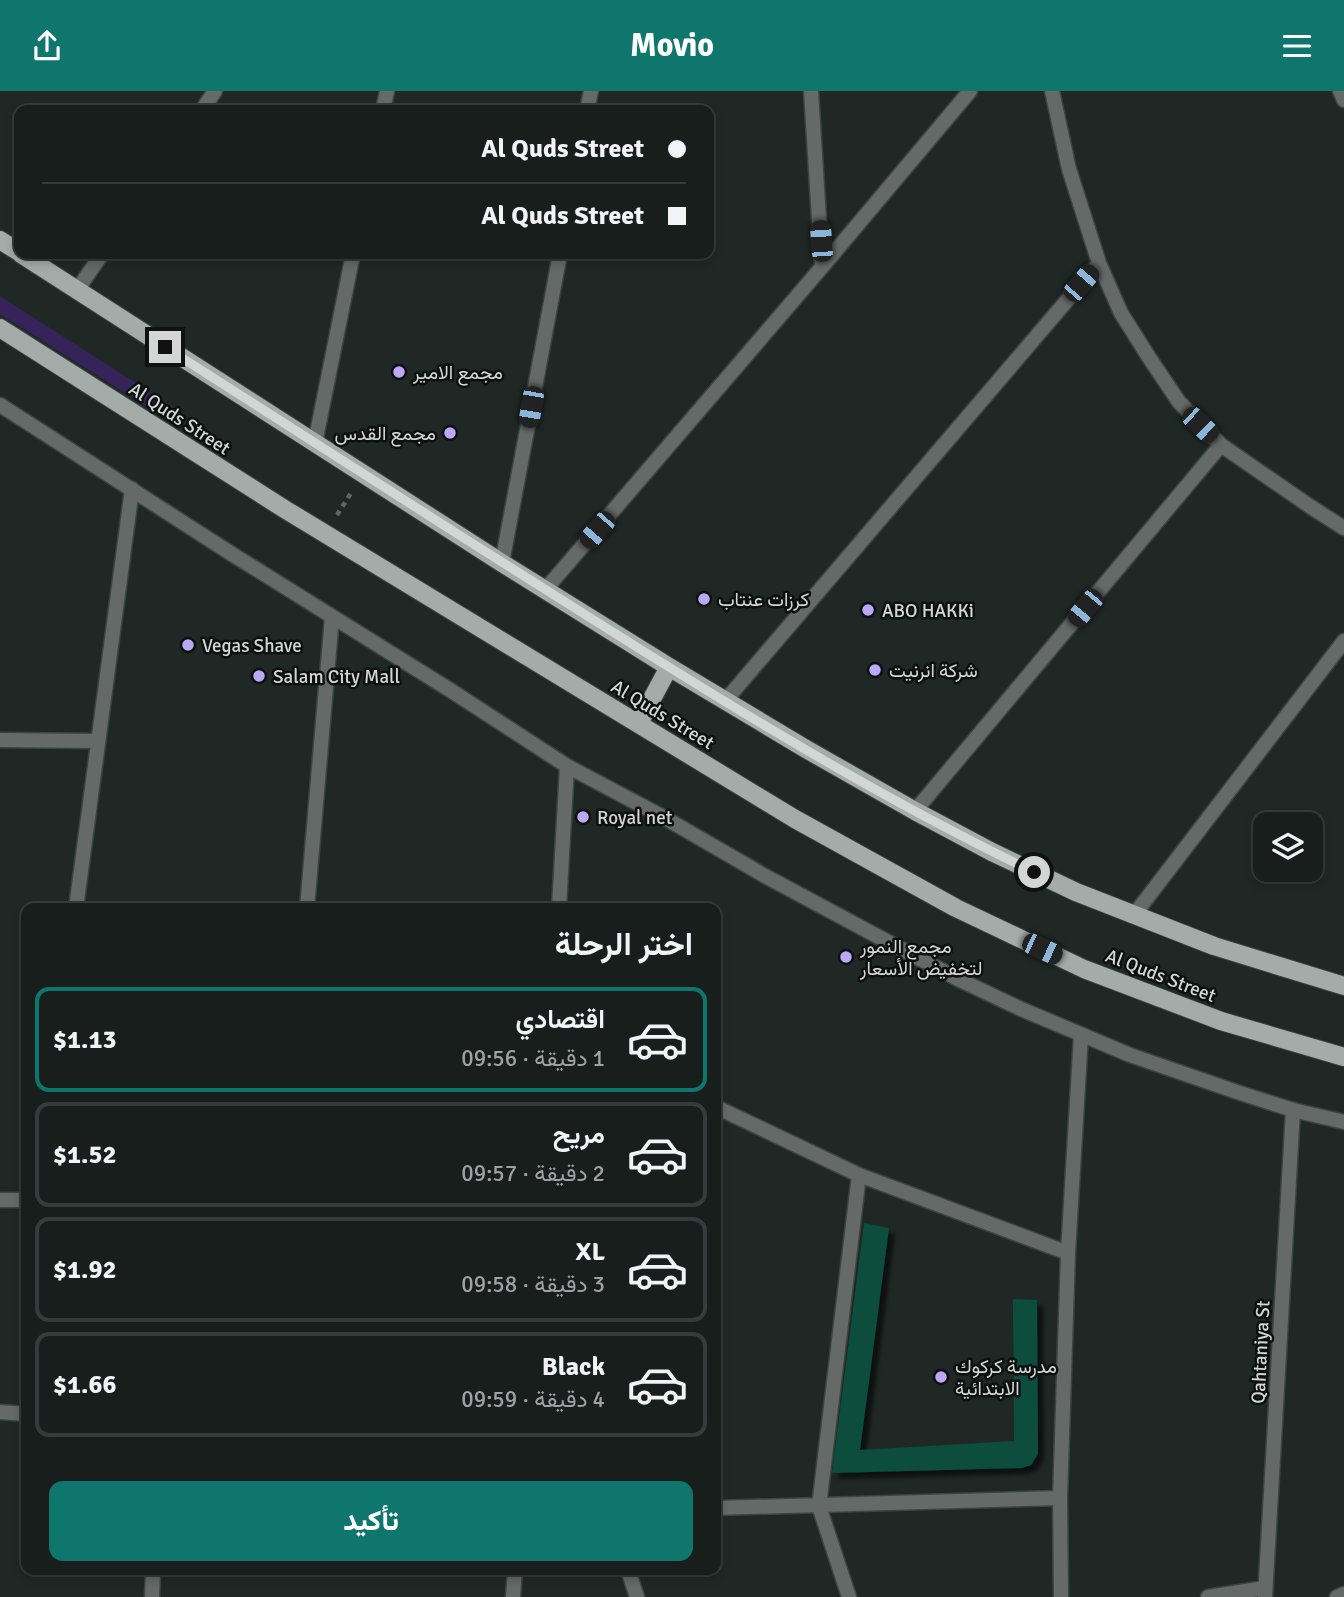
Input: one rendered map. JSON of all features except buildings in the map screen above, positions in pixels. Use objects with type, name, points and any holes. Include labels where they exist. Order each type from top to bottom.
[{"type":"main road","points":[[30,259],[545,590],[806,750],[915,811],[1076,892],[1214,946],[1344,986]]},
{"type":"main road","name":"Al Quds Street","points":[[0,328],[325,533],[795,819],[968,914],[1084,969],[1146,993],[1221,1021],[1344,1057]]},
{"type":"main road","points":[[639,723],[669,667]]},
{"type":"street","points":[[811,91],[822,267]]},
{"type":"street","points":[[545,590],[970,91]]},
{"type":"street","points":[[1052,91],[1069,169],[1099,263],[1121,313],[1150,359],[1179,402],[1221,445],[1344,528]]},
{"type":"street","points":[[1340,91],[1344,100]]},
{"type":"street","points":[[77,289],[98,259]]},
{"type":"street","points":[[314,443],[352,259]]},
{"type":"street","points":[[502,563],[559,259]]},
{"type":"street","points":[[725,701],[1099,263]]},
{"type":"street","points":[[0,405],[567,766],[665,818],[765,876],[960,980],[1081,1035],[1184,1074],[1293,1110],[1344,1122]]},
{"type":"street","points":[[915,811],[1221,445]]},
{"type":"street","points":[[77,903],[132,489]]},
{"type":"street","points":[[307,903],[332,617]]},
{"type":"street","points":[[1134,915],[1344,641]]},
{"type":"street","points":[[0,740],[98,741]]},
{"type":"street","points":[[559,903],[567,766]]},
{"type":"street","points":[[1061,1597],[1060,1498],[1068,1253],[1081,1035]]},
{"type":"street","points":[[721,1109],[859,1175],[1068,1253]]},
{"type":"street","name":"Qahtaniya St","points":[[1265,1593],[1293,1110]]},
{"type":"street","points":[[849,1597],[819,1506],[859,1175]]},
{"type":"street","points":[[0,1201],[21,1200]]},
{"type":"street","points":[[0,1412],[21,1413]]},
{"type":"street","points":[[721,1509],[1060,1498]]},
{"type":"street","points":[[152,1597],[153,1575]]},
{"type":"street","points":[[513,1597],[515,1575]]},
{"type":"street","points":[[630,1575],[637,1597]]},
{"type":"street","points":[[1208,1597],[1265,1593]]},
{"type":"street","points":[[1337,1597],[1344,1594]]},
{"type":"path","points":[[325,533],[363,474]]},
{"type":"shaded area","points":[[0,296],[173,407],[168,420],[0,314]]},
{"type":"place","name":"مجمع الامير","points":[[399,372]]},
{"type":"place","name":"مجمع القدس","points":[[450,433]]},
{"type":"place","name":"كرزات عنتاب","points":[[704,599]]},
{"type":"place","name":"ABO HAKKi","points":[[868,610]]},
{"type":"place","name":"Vegas Shave","points":[[188,645]]},
{"type":"place","name":"شركة انرنيت","points":[[875,670]]},
{"type":"place","name":"Salam City Mall","points":[[259,676]]},
{"type":"place","name":"Royal net","points":[[583,817]]},
{"type":"place","name":"مجمع النمور لتخفيض الأسعار","points":[[846,957]]},
{"type":"place","name":"مدرسة كركوك الابتدائية","points":[[941,1377]]},
{"type":"route","points":[[165,347],[502,563],[806,750],[992,852],[1034,872]]}]
